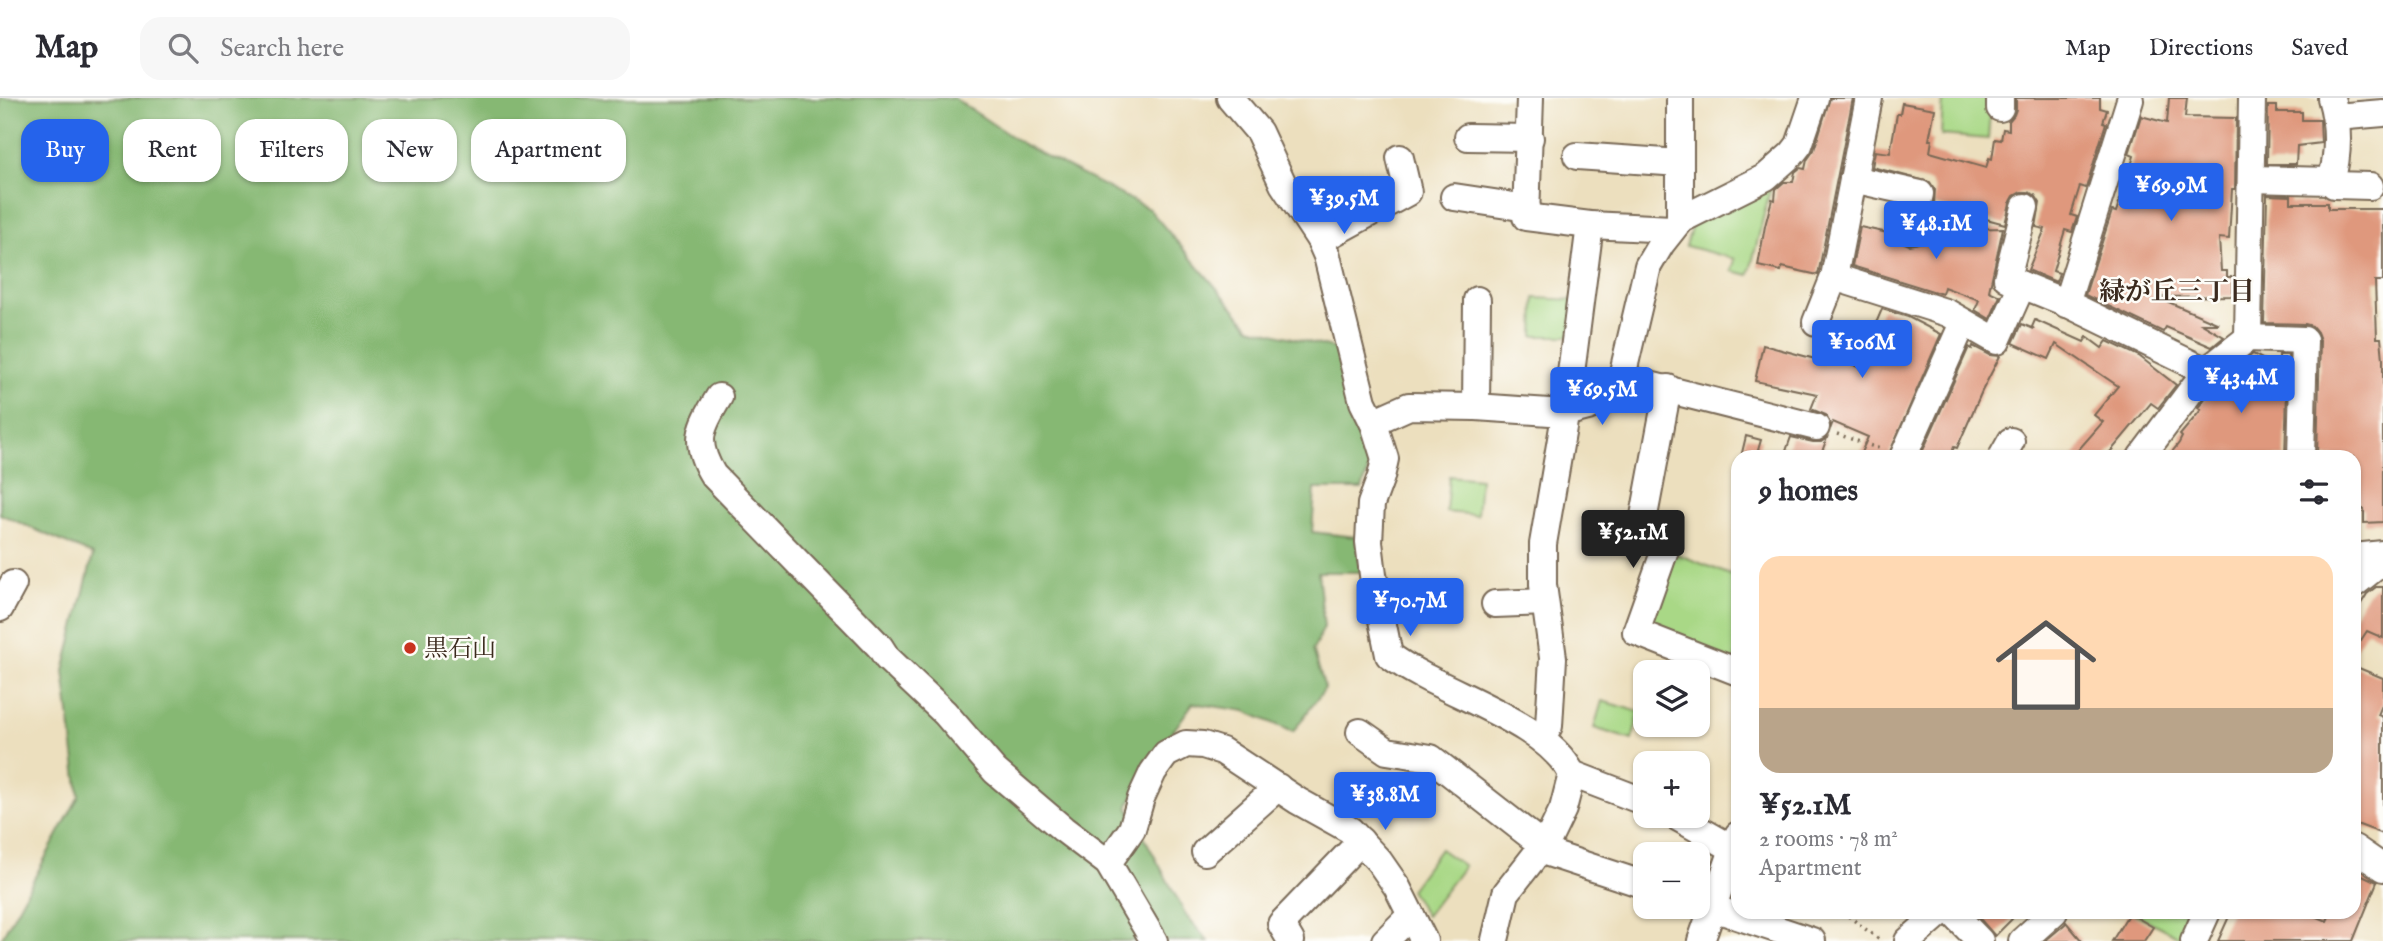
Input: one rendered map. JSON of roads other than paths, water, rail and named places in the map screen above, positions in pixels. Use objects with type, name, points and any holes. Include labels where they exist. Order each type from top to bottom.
[{"type":"street","points":[[1230,98],[1259,132],[1283,184],[1320,240],[1327,256],[1363,402],[1373,422],[1385,459],[1371,503],[1369,542],[1389,655],[1408,669],[1475,701],[1542,739],[1572,774],[1633,797]]},
{"type":"street","points":[[1530,98],[1526,217],[1590,225],[1676,224],[1766,177],[1799,145],[1815,98]]},
{"type":"street","points":[[1373,422],[1409,407],[1476,407],[1565,413],[1609,398],[1620,385],[1648,266],[1676,224],[1680,98]]},
{"type":"street","points":[[1816,322],[1834,277],[1869,98]]},
{"type":"street","points":[[2248,338],[2252,98]]},
{"type":"street","points":[[2066,304],[2130,100]]},
{"type":"street","points":[[2331,181],[2336,167],[2334,107],[2383,113]]},
{"type":"street","points":[[1468,137],[1530,138]]},
{"type":"street","points":[[1577,156],[1680,163]]},
{"type":"street","points":[[1320,240],[1408,192],[1400,158]]},
{"type":"street","points":[[1853,179],[1920,194],[1912,230]]},
{"type":"street","points":[[2251,179],[2331,181]]},
{"type":"street","points":[[2331,181],[2334,186],[2370,186]]},
{"type":"street","points":[[1454,197],[1527,208]]},
{"type":"street","points":[[2025,207],[2007,278],[2206,370]]},
{"type":"street","points":[[1542,739],[1549,726],[1553,658],[1545,601],[1543,544],[1565,413],[1590,225]]},
{"type":"street","points":[[1834,277],[1924,307],[1934,307],[1997,341],[2022,285]]},
{"type":"street","points":[[1476,407],[1477,300]]},
{"type":"street","points":[[1899,450],[1963,323]]},
{"type":"street","points":[[2146,450],[2206,370],[2248,338],[2304,340],[2301,450]]},
{"type":"street","points":[[1622,378],[1816,427]]},
{"type":"street","points":[[1668,388],[1641,532],[1666,547],[1636,632],[1731,668]]},
{"type":"street","points":[[719,397],[702,424],[701,442],[706,462],[713,475],[880,647],[887,658],[945,713],[995,771],[1108,863],[1154,941]]},
{"type":"street","points":[[2361,556],[2383,554]]},
{"type":"street","points":[[2361,578],[2383,561]]},
{"type":"street","points":[[0,608],[13,584]]},
{"type":"street","points":[[1495,604],[1545,601]]},
{"type":"street","points":[[1360,732],[1387,751],[1430,758],[1536,840],[1539,850]]},
{"type":"street","points":[[1108,863],[1132,829],[1141,797],[1153,772],[1166,754],[1186,744],[1203,744],[1222,751],[1350,830],[1391,878],[1424,941]]},
{"type":"street","points":[[1496,941],[1506,893],[1549,838],[1558,822],[1572,774]]},
{"type":"street","points":[[1205,852],[1278,787]]},
{"type":"street","points":[[1704,828],[1731,839]]},
{"type":"street","points":[[1291,941],[1281,924],[1361,841]]},
{"type":"street","points":[[1710,893],[1731,849]]},
{"type":"street","points":[[1539,850],[1633,881]]},
{"type":"street","points":[[2361,853],[2383,868]]},
{"type":"street","points":[[1710,907],[1731,914]]},
{"type":"street","points":[[1384,941],[1411,915]]},
{"type":"street","points":[[1701,941],[1703,919]]},
{"type":"street","points":[[1746,919],[1812,941]]},
{"type":"street","points":[[1908,941],[1933,919]]},
{"type":"street","points":[[1950,919],[1980,941]]},
{"type":"street","points":[[2022,941],[2046,919]]},
{"type":"street","points":[[2194,941],[2204,919]]},
{"type":"place","name":"黒石山","points":[[410,648]]},
{"type":"district","name":"緑が丘三丁目","points":[[2177,291]]}]
